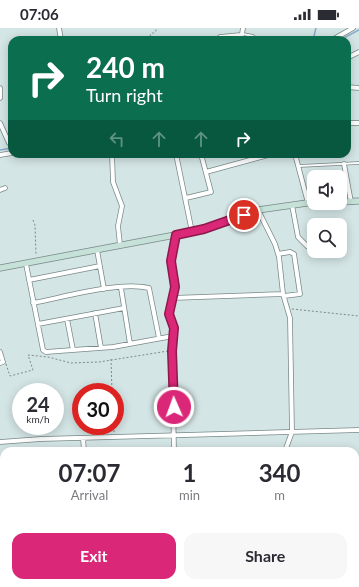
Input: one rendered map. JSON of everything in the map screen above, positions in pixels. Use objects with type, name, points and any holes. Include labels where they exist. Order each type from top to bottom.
[{"type":"street","points":[[241,36],[243,28]]},
{"type":"street","points":[[339,36],[353,28]]},
{"type":"street","points":[[0,88],[0,98]]},
{"type":"street","points":[[0,123],[8,141]]},
{"type":"street","points":[[112,158],[113,182],[122,206],[118,226],[120,245]]},
{"type":"street","points":[[177,158],[192,232]]},
{"type":"street","points":[[186,198],[211,192],[202,158]]},
{"type":"street","points":[[206,172],[254,158]]},
{"type":"street","points":[[296,158],[307,191]]},
{"type":"street","points":[[344,164],[351,202]]},
{"type":"street","points":[[347,202],[359,201]]},
{"type":"street","points":[[0,268],[192,232],[258,210],[307,203]]},
{"type":"street","points":[[292,205],[298,237],[307,246]]},
{"type":"street","points":[[258,210],[275,244],[278,254],[284,295],[290,318],[292,432],[286,447]]},
{"type":"street","points":[[174,447],[172,351],[174,328],[169,314],[175,287],[171,261],[176,235]]},
{"type":"street","points":[[97,250],[104,289]]},
{"type":"street","points":[[172,298],[300,294],[294,254],[290,252],[278,254]]},
{"type":"street","points":[[26,264],[43,350],[46,352],[101,348],[173,336]]},
{"type":"street","points":[[29,280],[100,266]]},
{"type":"street","points":[[34,303],[104,289],[139,286],[149,288],[159,338]]},
{"type":"street","points":[[121,288],[130,344]]},
{"type":"street","points":[[38,324],[124,308]]},
{"type":"street","points":[[95,313],[101,348]]},
{"type":"street","points":[[67,319],[72,350]]},
{"type":"street","points":[[0,352],[1,363]]},
{"type":"street","points":[[0,442],[83,438],[359,430]]},
{"type":"street","points":[[83,438],[84,447]]},
{"type":"lane","points":[[241,36],[253,36]]},
{"type":"lane","points":[[298,166],[359,163]]},
{"type":"path","points":[[150,36],[156,31],[156,28]]},
{"type":"path","points":[[33,220],[35,225],[36,262]]},
{"type":"path","points":[[287,309],[359,316]]},
{"type":"path","points":[[1,363],[5,362],[10,376],[33,370],[28,355],[48,357],[71,363],[98,362],[172,351]]},
{"type":"path","points":[[111,359],[112,383]]},
{"type":"waterway","points":[[314,36],[316,28]]},
{"type":"waterway","points":[[348,36],[359,30]]},
{"type":"waterway","points":[[0,150],[8,149]]},
{"type":"route","points":[[174,407],[172,351],[174,328],[169,314],[175,287],[171,270],[171,261],[176,235],[204,229],[244,215]]}]
